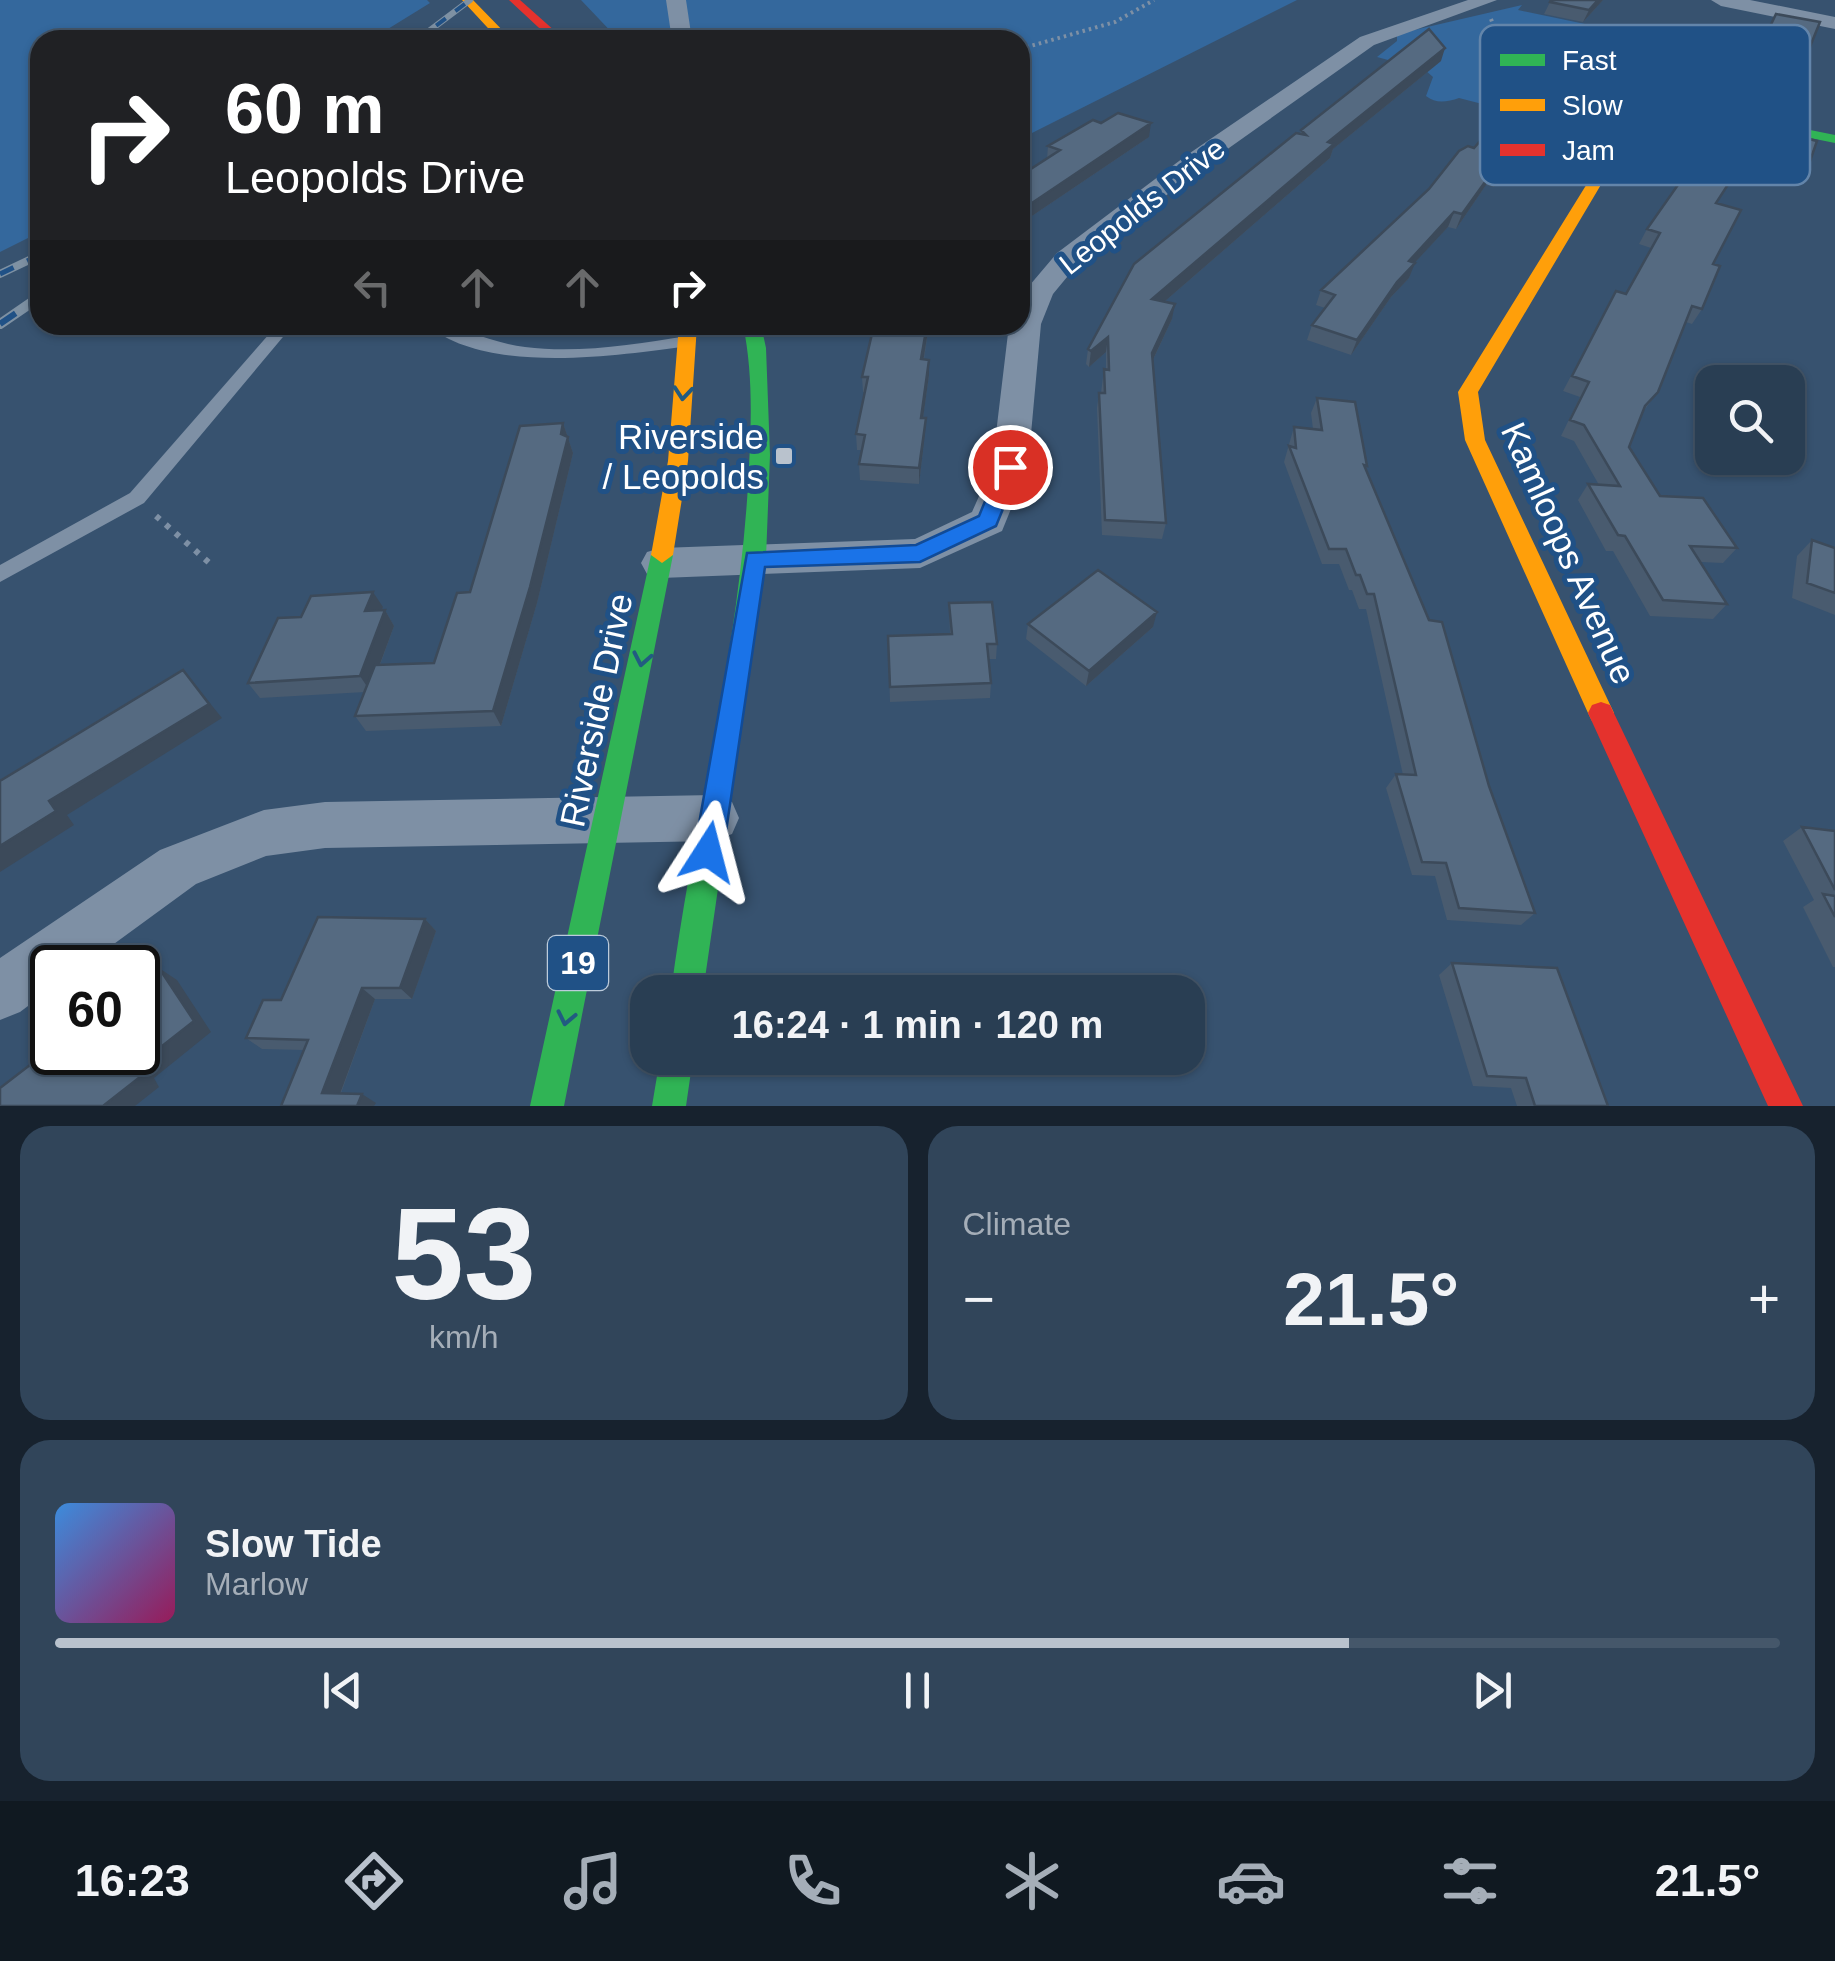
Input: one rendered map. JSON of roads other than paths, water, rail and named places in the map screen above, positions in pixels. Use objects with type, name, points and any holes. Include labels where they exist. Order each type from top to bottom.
[{"type":"main road","points":[[467,0],[496,30]]},
{"type":"main road","points":[[514,0],[548,30]]},
{"type":"main road","name":"Kamloops Avenue","points":[[1810,134],[1835,139]]},
{"type":"main road","name":"Kamloops Avenue","points":[[1594,185],[1468,392],[1475,440],[1786,1106]]},
{"type":"main road","name":"Riverside Drive","points":[[547,1106],[662,564],[678,461],[688,335]]},
{"type":"main road","points":[[690,975],[755,558],[760,455],[754,335]]},
{"type":"main road","points":[[670,1106],[675,1075]]},
{"type":"street","points":[[676,0],[680,30]]},
{"type":"street","points":[[1721,0],[1835,23]]},
{"type":"street","name":"Leopolds Drive","points":[[1030,313],[1039,292],[1066,259],[1196,160],[1367,41],[1478,3]]},
{"type":"street","name":"Leopolds Drive","points":[[662,564],[920,553],[988,521],[1010,467],[1024,335]]},
{"type":"street","points":[[0,992],[178,867],[264,833],[324,825],[714,818]]},
{"type":"lane","points":[[0,574],[137,498],[276,335]]},
{"type":"lane","points":[[454,335],[474,345],[538,356],[675,335]]},
{"type":"railway","points":[[430,30],[470,0]]},
{"type":"railway","points":[[0,274],[30,260]]},
{"type":"railway","points":[[0,324],[30,303]]},
{"type":"place","name":"Riverside / Leopolds","points":[[784,456]]}]
